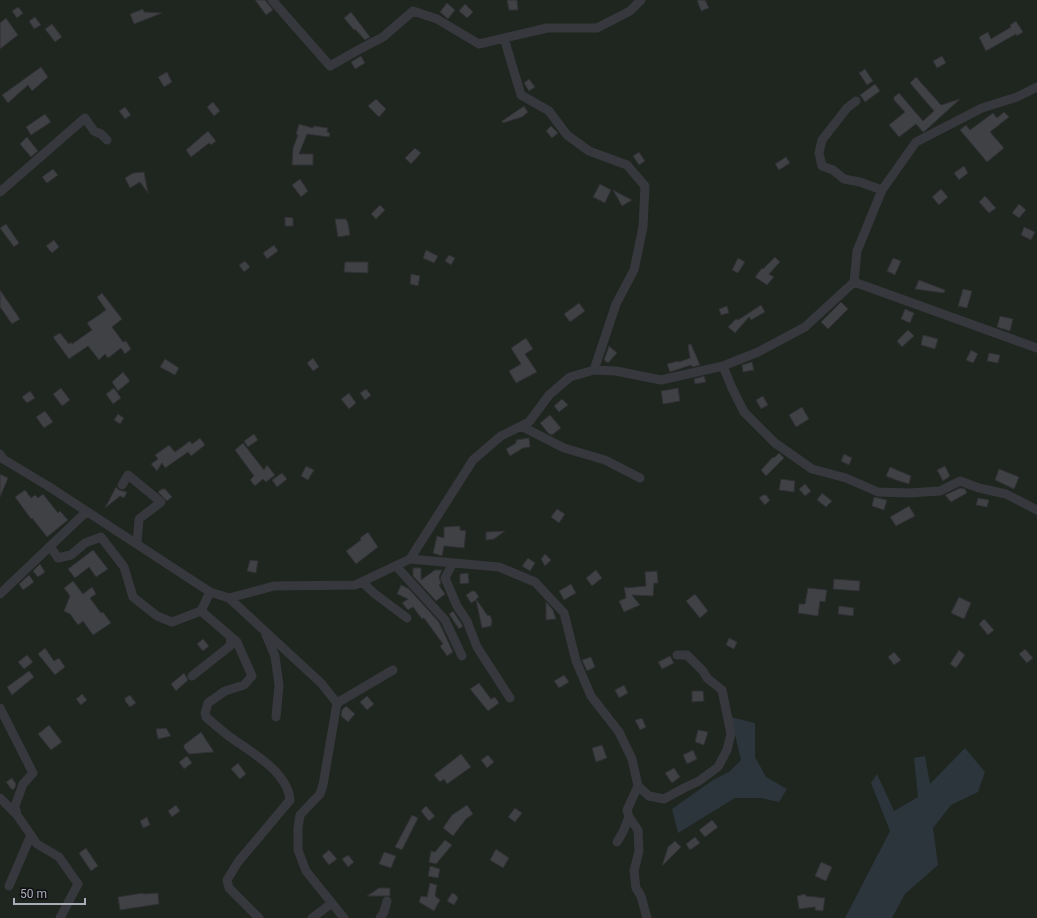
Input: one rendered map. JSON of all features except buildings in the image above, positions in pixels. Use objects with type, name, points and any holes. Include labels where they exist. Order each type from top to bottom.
[{"type":"street","points":[[272,0],[330,66],[383,37],[413,11],[437,19],[479,44],[547,28],[597,28],[630,11],[641,0]]},
{"type":"street","points":[[504,38],[521,95],[549,111],[567,135],[589,151],[627,165],[645,186],[643,228],[634,270],[616,304],[594,370]]},
{"type":"street","points":[[229,598],[274,586],[355,585],[410,559],[474,460],[501,436],[529,422],[549,395],[570,377],[594,370],[616,371],[661,380],[723,366],[758,352],[805,327],[854,282],[857,250],[882,190],[916,142],[982,108],[1017,97],[1037,87]]},
{"type":"street","points":[[856,100],[847,108],[822,140],[819,153],[822,166],[833,170],[844,179],[860,182],[882,190]]},
{"type":"street","points":[[0,192],[85,118],[94,131],[107,140]]},
{"type":"street","points":[[854,282],[1037,348]]},
{"type":"street","points":[[723,366],[744,412],[775,443],[812,469],[846,478],[878,492],[909,493],[940,490],[960,481],[979,488],[1006,494],[1037,510]]},
{"type":"street","points":[[521,426],[564,448],[605,460],[640,478]]},
{"type":"street","points":[[0,454],[4,460],[48,486],[210,592],[229,598],[321,683],[337,703],[323,785],[320,794],[300,815],[298,828],[298,850],[306,871],[344,918]]},
{"type":"street","points":[[122,485],[128,475],[161,502],[139,519],[137,544]]},
{"type":"street","points":[[0,594],[86,512]]},
{"type":"street","points":[[50,546],[58,558],[71,555],[85,543],[101,537],[124,567],[133,597],[157,616],[172,622],[201,611],[210,592]]},
{"type":"street","points":[[410,559],[499,567],[535,582],[564,613],[576,662],[591,696],[619,732],[632,759],[638,786],[649,796],[664,799],[699,781],[718,767],[727,750],[731,734],[722,690],[707,678],[703,671],[687,655],[677,655]]},
{"type":"street","points":[[453,563],[445,578],[457,606],[467,621],[477,647],[510,698]]},
{"type":"street","points":[[396,566],[445,620],[462,656]]},
{"type":"street","points":[[362,582],[375,594],[407,618]]},
{"type":"street","points":[[201,611],[237,642],[252,676],[244,685],[224,691],[208,702],[205,713],[206,717],[229,736],[268,763],[282,779],[290,792],[290,800],[238,862],[227,880],[229,888],[260,918]]},
{"type":"street","points":[[265,632],[275,656],[279,685],[276,717]]},
{"type":"street","points":[[192,676],[230,646],[231,637]]},
{"type":"street","points":[[337,703],[393,670]]},
{"type":"street","points":[[0,708],[33,773],[23,784],[15,806],[17,816]]},
{"type":"street","points":[[638,786],[627,810],[638,830],[639,851],[634,871],[636,888],[641,896],[647,918]]},
{"type":"street","points":[[0,798],[17,816],[37,844],[59,856],[78,884],[60,918]]},
{"type":"street","points":[[617,842],[630,817]]},
{"type":"street","points":[[9,886],[31,835]]},
{"type":"street","points":[[380,918],[384,912],[387,901]]},
{"type":"street","points":[[312,918],[332,903]]},
{"type":"shaded area","points":[[0,0],[1037,0],[1037,918],[0,918]]},
{"type":"shaded area","points":[[731,717],[755,723],[755,757],[766,777],[787,789],[779,802],[761,798],[735,798],[678,833],[672,809],[713,780],[729,772],[741,760]]},
{"type":"shaded area","points":[[965,748],[985,772],[978,792],[951,805],[933,828],[938,865],[905,894],[892,918],[845,918],[890,831],[871,783],[877,774],[894,811],[918,797],[914,758],[925,756],[930,784]]}]
